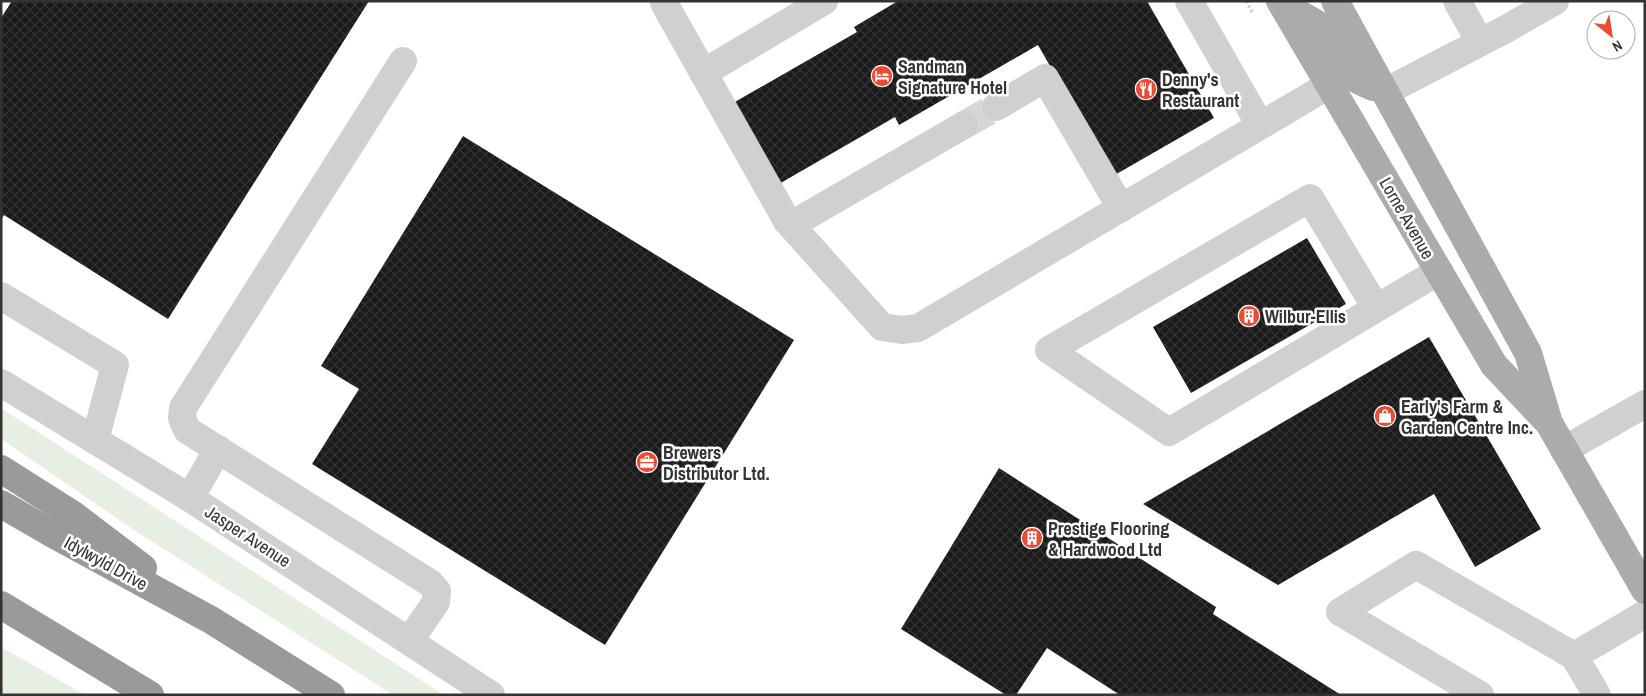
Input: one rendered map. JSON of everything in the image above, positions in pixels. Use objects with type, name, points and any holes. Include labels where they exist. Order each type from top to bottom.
[{"type":"highway","points":[[1,469],[72,514],[211,620],[330,695]]},
{"type":"highway","name":"Idylwyld Drive","points":[[1,504],[211,620]]},
{"type":"highway","points":[[1,605],[150,695]]},
{"type":"main road","name":"Lorne Avenue","points":[[1335,1],[1528,352],[1549,423],[1645,590]]},
{"type":"main road","name":"Lorne Avenue","points":[[1281,2],[1494,365],[1549,423]]},
{"type":"main road","points":[[1281,2],[1324,28],[1358,80],[1385,92]]},
{"type":"street","points":[[666,1],[664,2],[703,73],[791,225],[882,327],[902,330],[918,328],[1329,85]]},
{"type":"street","points":[[703,73],[824,1]]},
{"type":"street","points":[[1189,1],[1260,125]]},
{"type":"street","points":[[1457,1],[1480,42]]},
{"type":"street","points":[[1506,29],[1514,1]]},
{"type":"street","points":[[1385,92],[1506,29],[1555,1]]},
{"type":"street","points":[[403,61],[183,408],[182,418],[187,430],[430,582],[436,591],[436,602],[410,640]]},
{"type":"street","points":[[996,107],[1045,78],[1121,208]]},
{"type":"street","points":[[791,225],[964,125]]},
{"type":"street","points":[[1376,308],[1310,198],[1049,350],[1169,432],[1438,272]]},
{"type":"street","points":[[1,296],[115,365],[95,440]]},
{"type":"street","name":"Jasper Avenue","points":[[1,383],[190,498],[410,640],[491,695]]},
{"type":"street","points":[[1564,450],[1645,404]]},
{"type":"street","points":[[190,498],[218,449]]},
{"type":"street","points":[[1480,695],[1340,612],[1416,565],[1574,656],[1597,695]]},
{"type":"street","points":[[1574,656],[1645,614]]},
{"type":"shaded area","points":[[1,408],[444,695],[393,695],[137,532],[1,439]]},
{"type":"shaded area","points":[[1,647],[85,695],[1,695]]},
{"type":"building","points":[[12,1],[369,1],[168,319],[4,215],[1,220],[1,18]]},
{"type":"building","name":"Sandman Signature Hotel","points":[[898,1],[1147,1],[1214,118],[1113,176],[1038,45],[899,125],[895,117],[772,188],[726,107],[857,32],[854,27]]},
{"type":"building","points":[[463,136],[794,340],[605,645],[312,464],[359,389],[321,366]]},
{"type":"building","name":"Wilbur-Ellis","points":[[1307,238],[1346,304],[1191,393],[1153,327]]},
{"type":"building","name":"Early's Farm & Garden Centre Inc.","points":[[1429,337],[1541,529],[1475,567],[1434,494],[1278,585],[1143,504]]},
{"type":"building","name":"Prestige Flooring & Hardwood Ltd","points":[[999,468],[1216,607],[1213,614],[1341,695],[1120,695],[1047,648],[1016,695],[1006,695],[901,629]]},
{"type":"tunnel","points":[[964,125],[996,107]]},
{"type":"place","name":"Sandman Signature Hotel","points":[[882,76]]},
{"type":"place","name":"Denny's Restaurant","points":[[1146,89]]},
{"type":"place","name":"Wilbur-Ellis","points":[[1249,316]]},
{"type":"place","name":"Early's Farm & Garden Centre Inc.","points":[[1385,416]]},
{"type":"place","name":"Brewers Distributor Ltd.","points":[[647,462]]},
{"type":"place","name":"Prestige Flooring & Hardwood Ltd","points":[[1032,538]]}]
